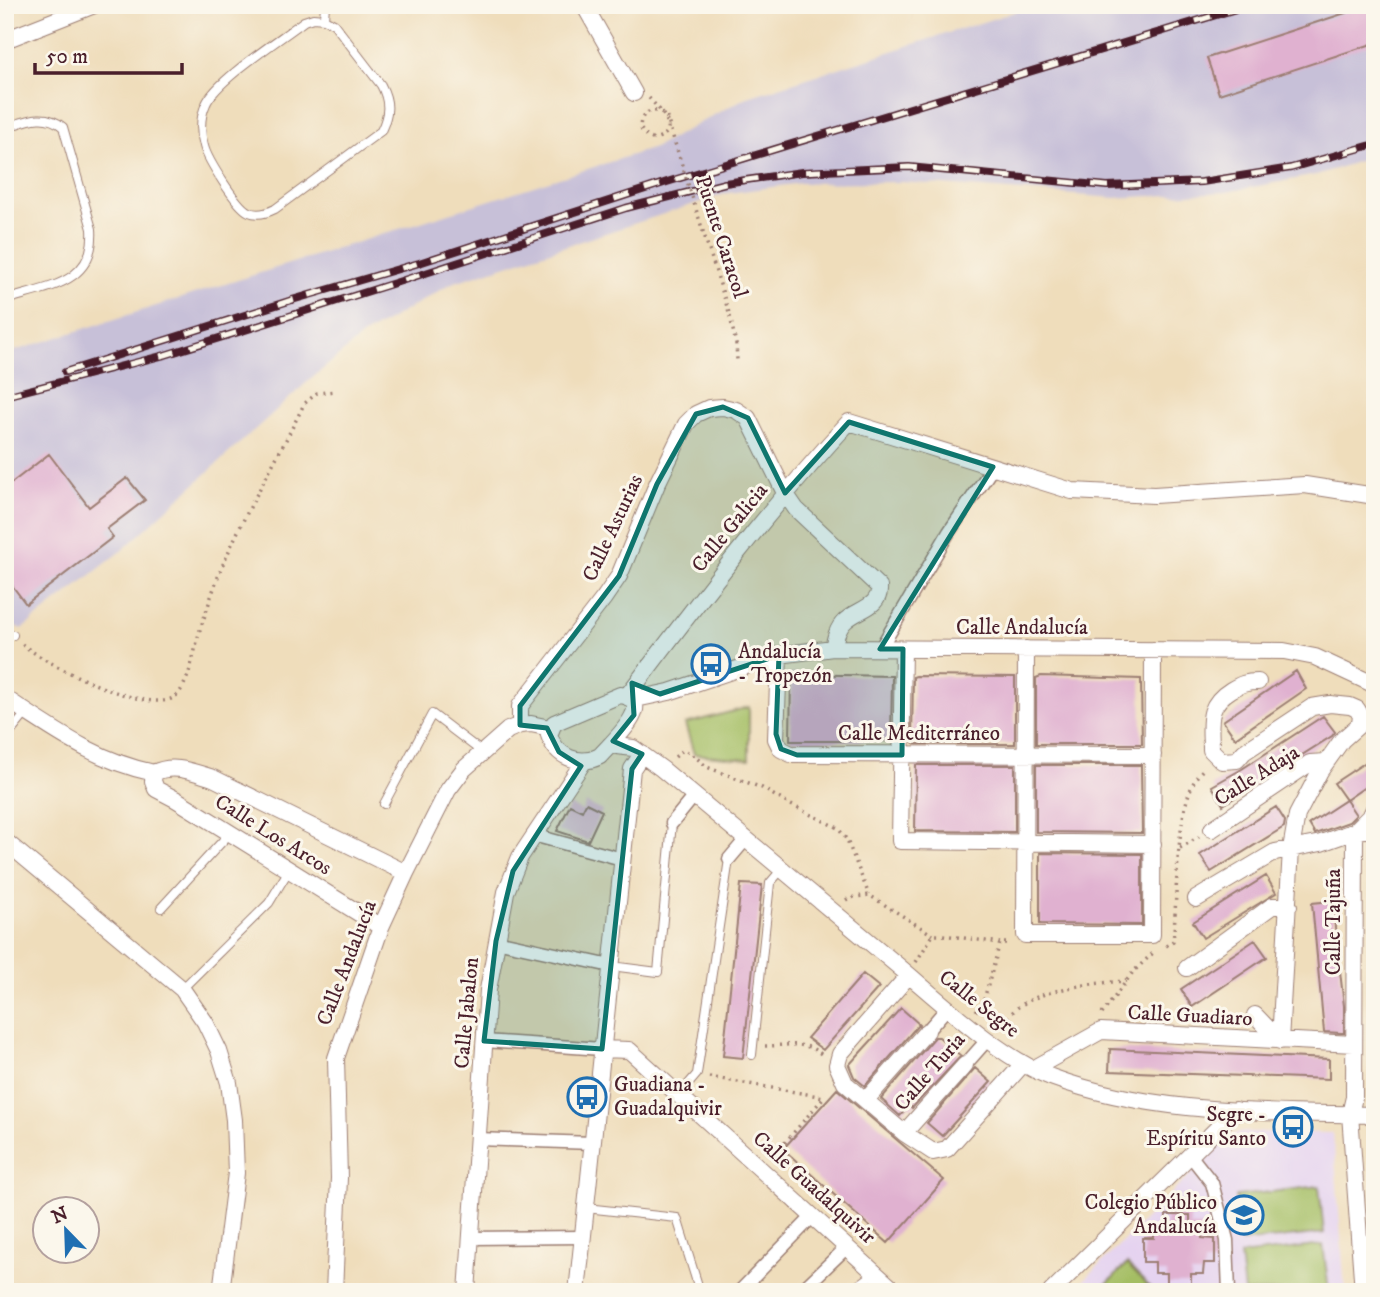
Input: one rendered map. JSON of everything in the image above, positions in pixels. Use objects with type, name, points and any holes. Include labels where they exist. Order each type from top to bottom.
[{"type":"street","points":[[5,40],[94,5]]},
{"type":"street","points":[[584,5],[641,95]]},
{"type":"street","name":"Calle Asturias","points":[[520,725],[520,706],[619,576],[657,484],[686,424],[696,414],[709,408],[723,407],[736,410],[748,418],[785,493]]},
{"type":"street","name":"Calle Galicia","points":[[630,709],[649,666],[785,493],[849,422],[993,467]]},
{"type":"street","points":[[880,649],[949,532],[993,467],[1072,491],[1154,495],[1305,485],[1375,496]]},
{"type":"street","points":[[785,493],[796,509],[878,587],[879,596],[874,603],[845,621],[837,632],[833,648]]},
{"type":"street","name":"Calle Andalucía","points":[[630,709],[664,693],[779,654],[833,648],[1284,651],[1315,657],[1375,684]]},
{"type":"street","points":[[904,649],[900,841],[1153,844]]},
{"type":"street","points":[[1026,649],[1025,936],[1152,935],[1153,650]]},
{"type":"street","name":"Calle Mediterráneo","points":[[779,654],[776,734],[781,749],[797,755],[1153,755]]},
{"type":"street","points":[[649,666],[647,673],[650,687],[664,693]]},
{"type":"street","points":[[1258,682],[1245,682],[1217,700],[1211,714],[1212,750],[1222,761],[1237,760],[1244,752],[1312,707],[1331,704],[1354,707],[1361,716],[1360,724],[1342,740],[1326,762],[1297,815],[1292,849],[1280,1041]]},
{"type":"street","points":[[520,725],[550,728],[559,721],[615,696],[630,709]]},
{"type":"street","name":"Calle Los Arcos","points":[[5,698],[83,749],[130,768],[154,773],[164,768],[182,769],[213,778],[406,873]]},
{"type":"street","points":[[550,728],[550,739],[559,752],[569,758],[584,761],[600,755],[610,745],[630,709]]},
{"type":"street","points":[[577,1292],[632,769],[638,751],[627,739],[630,709]]},
{"type":"street","name":"Calle Andalucía","points":[[334,1292],[339,1178],[336,1058],[382,927],[448,790],[482,752],[508,730],[520,725]]},
{"type":"street","name":"Calle Segre","points":[[610,745],[638,751],[662,769],[948,1007],[1028,1067],[1080,1086],[1150,1103],[1236,1110],[1375,1115]]},
{"type":"street","name":"Calle Jabalon","points":[[467,1292],[488,990],[496,941],[513,871],[533,835],[584,761]]},
{"type":"street","name":"Calle Adaja","points":[[1212,829],[1310,763],[1326,762]]},
{"type":"street","name":"Calle Los Arcos","points":[[154,773],[156,789],[382,927]]},
{"type":"street","points":[[672,823],[695,796]]},
{"type":"street","points":[[1355,831],[1375,807]]},
{"type":"street","points":[[1196,899],[1275,852],[1321,843],[1355,831],[1375,829]]},
{"type":"street","name":"Calle Tajuña","points":[[1355,831],[1354,1097],[1350,1114],[1363,1292]]},
{"type":"street","points":[[533,835],[622,859]]},
{"type":"street","points":[[729,859],[746,839]]},
{"type":"street","points":[[5,841],[182,989],[205,1022],[219,1051],[229,1083],[234,1120],[236,1173],[221,1292]]},
{"type":"street","points":[[1187,968],[1272,906],[1289,906]]},
{"type":"street","points":[[496,941],[611,966]]},
{"type":"street","points":[[837,1065],[840,1054],[909,975]]},
{"type":"street","points":[[866,1100],[948,1007]]},
{"type":"street","points":[[1255,1014],[1280,1041]]},
{"type":"street","name":"Calle Guadiaro","points":[[837,1065],[845,1083],[904,1133],[933,1152],[947,1149],[1028,1067],[1101,1031],[1354,1044]]},
{"type":"street","name":"Calle Turia","points":[[904,1133],[988,1038]]},
{"type":"street","points":[[484,1041],[602,1049]]},
{"type":"street","name":"Calle Guadalquivir","points":[[602,1049],[629,1050],[896,1292]]},
{"type":"street","points":[[1051,1292],[1236,1110]]},
{"type":"street","points":[[478,1139],[592,1143]]},
{"type":"street","points":[[1190,1155],[1212,1183],[1227,1240],[1229,1292]]},
{"type":"street","points":[[739,1292],[813,1216]]},
{"type":"street","points":[[472,1238],[583,1237]]},
{"type":"street","points":[[800,1292],[847,1247]]},
{"type":"lane","points":[[324,19],[325,5]]},
{"type":"lane","points":[[324,19],[341,32],[381,85],[387,96],[387,120],[382,131],[275,209],[267,213],[250,212],[237,200],[204,150],[201,134],[206,102],[217,87],[304,21],[324,19]]},
{"type":"lane","points":[[5,128],[38,117],[56,121],[63,127],[92,229],[93,243],[86,263],[72,278],[5,300]]},
{"type":"lane","points":[[5,739],[27,712]]},
{"type":"lane","points":[[384,804],[432,714],[482,752]]},
{"type":"lane","points":[[611,966],[658,972],[672,823]]},
{"type":"lane","points":[[161,908],[230,833]]},
{"type":"lane","points":[[679,1095],[696,1074],[729,859]]},
{"type":"lane","points":[[752,1050],[770,883],[782,869]]},
{"type":"lane","points":[[182,989],[268,903],[289,870]]},
{"type":"lane","points":[[586,1208],[677,1218],[700,1292]]},
{"type":"lane","points":[[849,1292],[875,1273]]},
{"type":"path","name":"Puente Caracol","points":[[641,95],[667,118],[730,316],[737,359]]},
{"type":"path","points":[[662,113],[655,110],[642,117],[641,131],[653,139],[666,132],[668,125]]},
{"type":"path","points":[[9,634],[47,660],[114,692],[155,702],[172,698],[185,685],[199,631],[228,552],[304,404],[317,393],[335,391]]},
{"type":"path","points":[[662,769],[683,750],[691,753],[707,767],[762,788],[838,828],[848,840],[869,895],[933,935],[1000,943],[1012,943],[1025,936]]},
{"type":"path","points":[[834,912],[849,898],[869,895]]},
{"type":"path","points":[[909,975],[933,935]]},
{"type":"path","points":[[967,1021],[983,1003],[1000,943]]},
{"type":"path","points":[[988,1038],[1017,1009],[1033,999],[1097,983],[1126,981]]},
{"type":"path","points":[[752,1050],[812,1046],[833,1065],[837,1065]]},
{"type":"path","points":[[696,1074],[824,1097],[762,1170]]},
{"type":"highlighted area","points":[[723,407],[748,418],[785,493],[849,422],[993,467],[880,649],[903,649],[902,755],[797,755],[781,749],[776,734],[779,655],[660,694],[632,683],[634,715],[613,741],[642,754],[632,769],[602,1049],[484,1041],[496,941],[513,871],[581,766],[559,752],[547,728],[520,725],[520,706],[619,576],[657,484],[696,414]]},
{"type":"shaded area","points":[[1036,5],[1375,5],[1375,156],[1316,175],[1226,192],[1115,198],[903,182],[801,183],[728,193],[452,283],[362,336],[305,384],[119,553],[22,629],[5,623],[5,354],[654,148],[745,98]]},
{"type":"shaded area","name":"Colegio Público Andalucía","points":[[1237,1133],[1333,1133],[1345,1292],[1072,1292],[1226,1139]]},
{"type":"green space","points":[[749,707],[749,759],[694,754],[685,724]]},
{"type":"green space","points":[[1319,1186],[1324,1233],[1241,1242],[1236,1196]]},
{"type":"green space","points":[[1323,1245],[1329,1291],[1244,1292],[1240,1255]]},
{"type":"green space","points":[[1127,1264],[1154,1292],[1098,1292]]},
{"type":"building","points":[[1375,5],[1375,43],[1219,94],[1207,58]]},
{"type":"building","points":[[49,454],[89,507],[127,478],[145,500],[107,529],[113,537],[26,604],[5,576],[5,488]]},
{"type":"building","points":[[1296,671],[1306,689],[1235,738],[1223,721]]},
{"type":"building","points":[[791,674],[892,676],[891,741],[790,741]]},
{"type":"building","points":[[913,677],[1015,677],[1015,744],[912,742]]},
{"type":"building","points":[[1036,678],[1141,679],[1142,744],[1036,744]]},
{"type":"building","points":[[1323,716],[1335,732],[1332,736],[1223,805],[1212,786]]},
{"type":"building","points":[[1375,756],[1375,780],[1346,800],[1334,783]]},
{"type":"building","points":[[916,765],[1015,765],[1015,832],[915,831]]},
{"type":"building","points":[[1036,765],[1141,765],[1142,833],[1036,832]]},
{"type":"building","points":[[1346,800],[1356,815],[1349,822],[1315,834],[1309,824]]},
{"type":"building","points":[[586,803],[602,811],[588,841],[557,831],[570,805],[582,811]]},
{"type":"building","points":[[1276,807],[1285,821],[1284,827],[1211,872],[1200,855]]},
{"type":"building","points":[[1040,853],[1142,854],[1142,925],[1040,924]]},
{"type":"building","points":[[1266,876],[1276,893],[1203,938],[1193,922]]},
{"type":"building","points":[[741,884],[762,885],[743,1058],[723,1056]]},
{"type":"building","points":[[1332,901],[1344,1006],[1344,1033],[1324,1032],[1312,903]]},
{"type":"building","points":[[1255,940],[1267,957],[1192,1007],[1181,989]]},
{"type":"building","points":[[863,974],[879,987],[823,1050],[807,1038]]},
{"type":"building","points":[[901,1008],[919,1024],[865,1086],[854,1077],[849,1065]]},
{"type":"building","points":[[935,1037],[939,1037],[961,1056],[912,1108],[909,1105],[900,1116],[881,1099]]},
{"type":"building","points":[[1110,1049],[1329,1059],[1329,1079],[1109,1071]]},
{"type":"building","points":[[975,1068],[991,1082],[942,1136],[927,1123]]},
{"type":"building","points":[[837,1089],[944,1180],[888,1243],[783,1149]]},
{"type":"building","points":[[1166,1215],[1190,1215],[1190,1226],[1202,1227],[1202,1238],[1215,1239],[1215,1263],[1204,1263],[1203,1274],[1191,1274],[1191,1284],[1167,1284],[1167,1273],[1155,1273],[1155,1262],[1143,1262],[1143,1238],[1154,1238],[1154,1226],[1166,1226]]},
{"type":"railway","points":[[65,372],[419,263],[667,182],[1249,5]]},
{"type":"railway","points":[[5,396],[165,355],[626,208],[725,183],[802,172],[909,167],[1107,186],[1202,182],[1291,168],[1375,144]]},
{"type":"place","name":"Andalucía - Tropezón","points":[[711,664]]},
{"type":"place","name":"Guadiana - Guadalquivir","points":[[587,1097]]},
{"type":"place","name":"Segre - Espíritu Santo","points":[[1293,1127]]},
{"type":"place","name":"Colegio Público Andalucía","points":[[1244,1215]]}]
